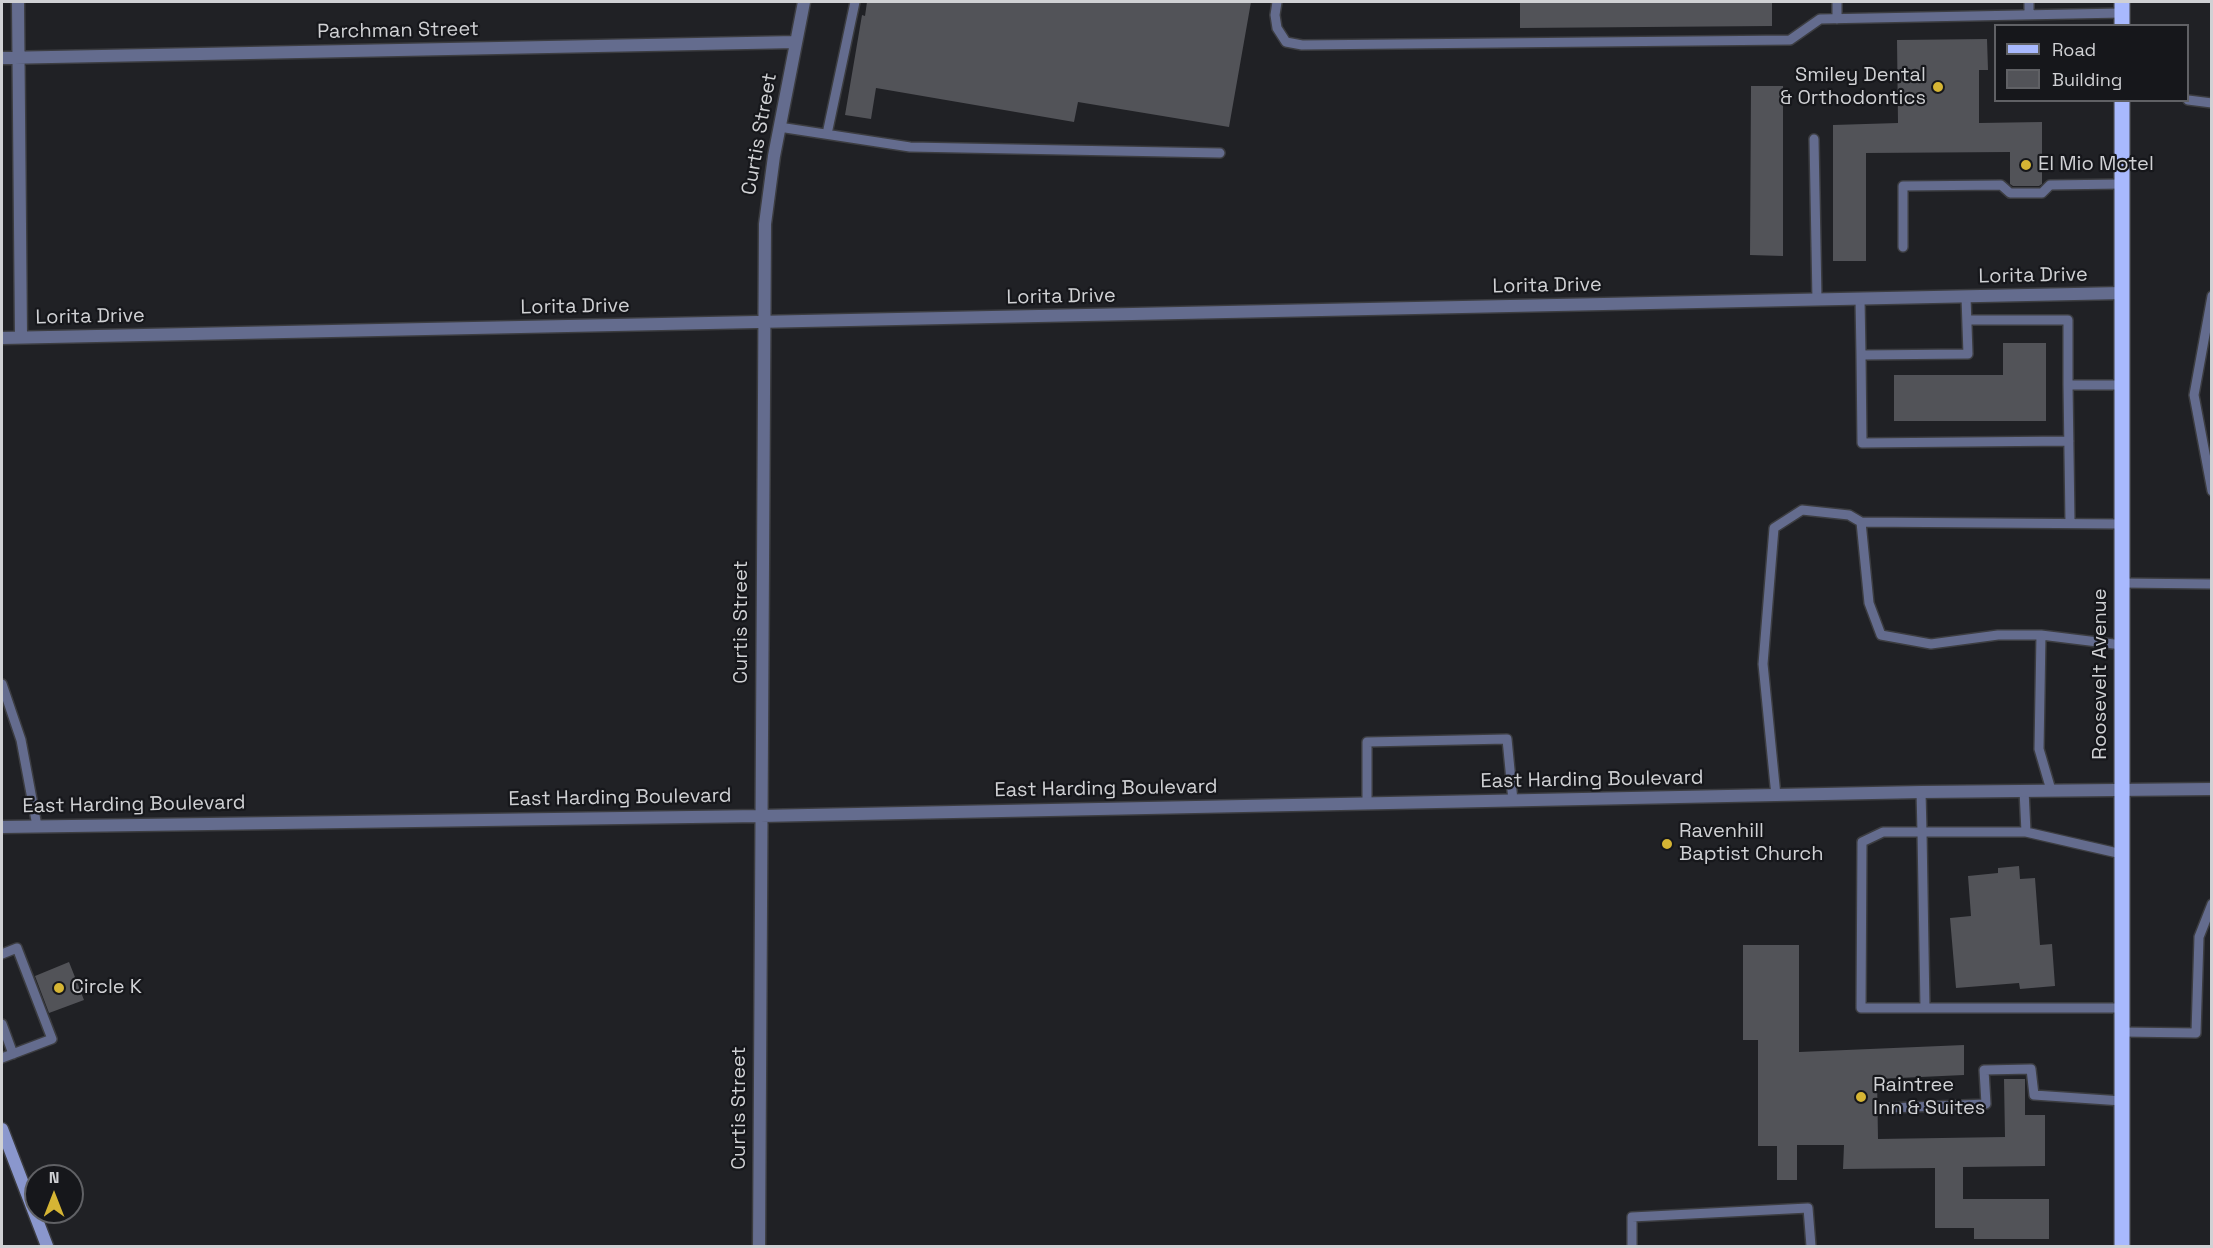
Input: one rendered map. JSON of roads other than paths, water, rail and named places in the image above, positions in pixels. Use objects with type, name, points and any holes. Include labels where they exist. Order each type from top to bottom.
[{"type":"main road","name":"Roosevelt Avenue","points":[[2122,102],[2122,1246]]},
{"type":"main road","points":[[2,1129],[46,1246]]},
{"type":"street","points":[[18,2],[21,337]]},
{"type":"street","name":"Curtis Street","points":[[759,1246],[765,224],[779,127],[804,2]]},
{"type":"street","name":"Parchman Street","points":[[2,58],[796,42]]},
{"type":"street","name":"Lorita Drive","points":[[2,338],[2122,293]]},
{"type":"street","name":"East Harding Boulevard","points":[[2,827],[760,816],[2024,790],[2211,789]]},
{"type":"lane","points":[[827,134],[855,2]]},
{"type":"lane","points":[[1276,2],[1277,27],[1286,42],[1302,45],[1790,40],[1820,19],[2122,13]]},
{"type":"lane","points":[[1837,2],[1837,19]]},
{"type":"lane","points":[[2029,2],[2029,15]]},
{"type":"lane","points":[[2189,100],[2211,103]]},
{"type":"lane","points":[[779,127],[910,147],[1220,153]]},
{"type":"lane","points":[[1814,139],[1817,300]]},
{"type":"lane","points":[[1903,247],[1903,186],[2001,185],[2010,177]]},
{"type":"lane","points":[[2042,177],[2050,185]]},
{"type":"lane","points":[[2001,185],[2010,193],[2042,193],[2050,185],[2122,184]]},
{"type":"lane","points":[[2211,296],[2194,395],[2211,491]]},
{"type":"lane","points":[[1861,356],[1968,354],[1966,297]]},
{"type":"lane","points":[[1860,299],[1862,443],[2069,441]]},
{"type":"lane","points":[[1966,320],[2068,320],[2070,522]]},
{"type":"lane","points":[[2068,385],[2122,385]]},
{"type":"lane","points":[[2200,427],[2211,431]]},
{"type":"lane","points":[[1776,795],[1763,664],[1774,528],[1802,510],[1849,515],[1861,522],[2122,524]]},
{"type":"lane","points":[[1861,522],[1869,603],[1881,635],[1931,644],[1998,635],[2041,635],[2122,645]]},
{"type":"lane","points":[[2122,583],[2211,584]]},
{"type":"lane","points":[[2041,635],[2039,749],[2051,790]]},
{"type":"lane","points":[[2,684],[21,740],[37,826]]},
{"type":"lane","points":[[1367,804],[1367,742],[1507,739],[1513,801]]},
{"type":"lane","points":[[2024,790],[2026,832]]},
{"type":"lane","points":[[1921,792],[1925,1008]]},
{"type":"lane","points":[[2122,854],[2026,832],[1883,832],[1862,842],[1861,1008],[2122,1008]]},
{"type":"lane","points":[[2122,1032],[2196,1034],[2199,937],[2211,904]]},
{"type":"lane","points":[[2199,937],[2211,937]]},
{"type":"lane","points":[[2,954],[17,948],[52,1040],[2,1058]]},
{"type":"lane","points":[[2,1024],[13,1054]]},
{"type":"lane","points":[[1890,1108],[1986,1104],[1984,1070],[2031,1069],[2034,1095],[2122,1101]]},
{"type":"lane","points":[[1632,1246],[1632,1217],[1808,1208],[1811,1246]]},
{"type":"place","name":"Smiley Dental & Orthodontics","points":[[1938,87]]},
{"type":"place","name":"El Mio Motel","points":[[2026,165]]},
{"type":"place","name":"Ravenhill Baptist Church","points":[[1667,844]]},
{"type":"place","name":"Circle K","points":[[59,988]]},
{"type":"place","name":"Raintree Inn & Suites","points":[[1861,1097]]}]
